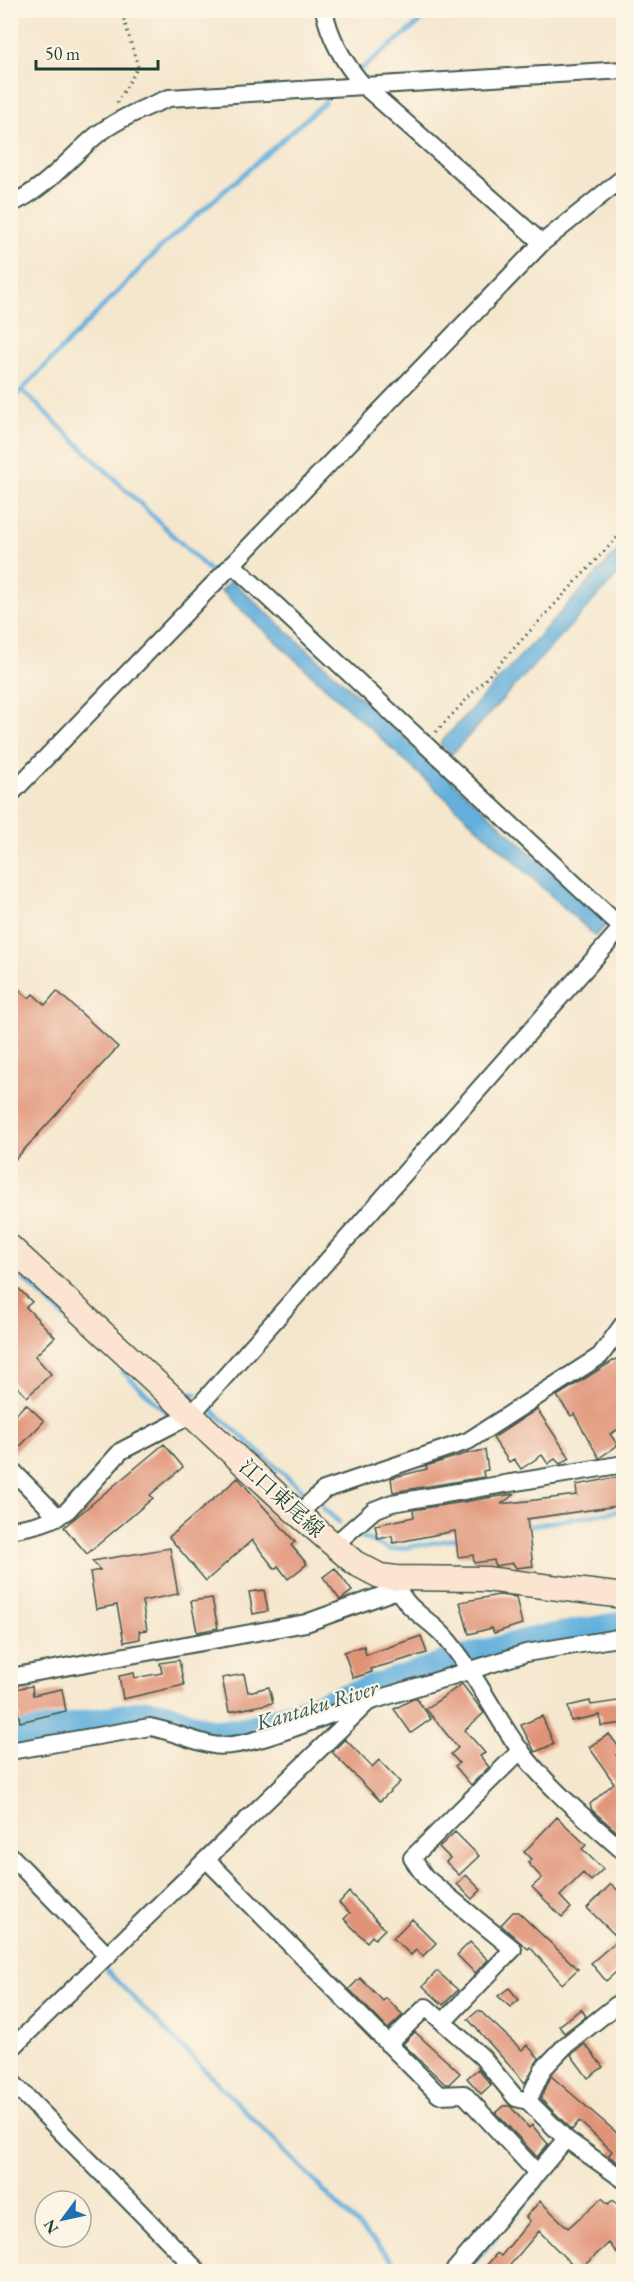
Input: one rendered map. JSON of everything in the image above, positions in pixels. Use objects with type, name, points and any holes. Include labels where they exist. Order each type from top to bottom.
[{"type":"main road","name":"江口東尾線","points":[[10,1247],[298,1514],[355,1563],[397,1584],[486,1579],[624,1596]]},
{"type":"street","points":[[324,10],[329,33],[349,69],[363,85],[542,243]]},
{"type":"street","points":[[10,204],[21,199],[99,134],[129,114],[169,98],[624,70]]},
{"type":"street","points":[[10,795],[542,243],[624,177]]},
{"type":"street","points":[[10,1530],[40,1525],[68,1510],[121,1452],[192,1415],[623,928],[232,564]]},
{"type":"street","points":[[298,1514],[324,1490],[468,1441],[600,1356],[624,1323]]},
{"type":"street","points":[[334,1545],[375,1510],[392,1503],[624,1464]]},
{"type":"street","points":[[10,1468],[58,1516]]},
{"type":"street","points":[[10,1677],[306,1623],[397,1584],[407,1604],[444,1636],[521,1750],[568,1803],[624,1852]]},
{"type":"street","points":[[10,2050],[368,1702],[526,1653],[624,1637]]},
{"type":"street","points":[[10,1751],[150,1727],[171,1731],[214,1745],[234,1746],[343,1710],[359,1709]]},
{"type":"street","points":[[443,2022],[513,1949],[425,1877],[412,1858],[521,1750]]},
{"type":"street","points":[[10,1855],[108,1956]]},
{"type":"street","points":[[207,1860],[439,2095],[464,2094],[537,2172]]},
{"type":"street","points":[[528,2101],[543,2069],[566,2044],[624,1999]]},
{"type":"street","points":[[388,2044],[426,2007],[482,2057],[516,2098],[528,2101],[566,2139],[624,2180]]},
{"type":"street","points":[[10,2080],[199,2271]]},
{"type":"street","points":[[453,2271],[566,2139]]},
{"type":"path","points":[[116,105],[138,67],[121,10]]},
{"type":"path","points":[[425,744],[624,530]]},
{"type":"water","points":[[623,545],[623,569],[451,755],[440,743]]},
{"type":"water","points":[[231,580],[608,923],[595,936],[221,591]]},
{"type":"building","points":[[10,982],[29,998],[33,994],[45,1005],[57,991],[118,1047],[10,1165]]},
{"type":"building","points":[[10,1280],[32,1302],[26,1307],[55,1337],[35,1356],[51,1374],[27,1397],[10,1380]]},
{"type":"building","points":[[624,1354],[624,1426],[610,1434],[618,1445],[599,1458],[574,1414],[571,1416],[557,1396]]},
{"type":"building","points":[[26,1404],[44,1421],[10,1457],[10,1420]]},
{"type":"building","points":[[537,1409],[570,1458],[560,1464],[555,1459],[548,1464],[542,1455],[521,1469],[514,1459],[509,1462],[493,1438]]},
{"type":"building","points":[[164,1444],[183,1467],[150,1495],[153,1498],[87,1554],[64,1527]]},
{"type":"building","points":[[485,1450],[488,1470],[483,1471],[484,1477],[393,1492],[391,1478],[427,1469],[426,1466],[465,1454]]},
{"type":"building","points":[[624,1476],[624,1505],[527,1519],[533,1566],[516,1568],[513,1563],[495,1566],[494,1560],[474,1563],[473,1555],[458,1557],[455,1531],[393,1543],[392,1536],[378,1539],[375,1525],[414,1517],[413,1510],[515,1494],[501,1504],[577,1495],[576,1485]]},
{"type":"building","points":[[238,1478],[295,1542],[291,1545],[307,1564],[288,1579],[278,1566],[275,1569],[252,1540],[206,1581],[169,1537]]},
{"type":"building","points":[[170,1548],[178,1594],[142,1601],[147,1630],[139,1631],[140,1639],[124,1642],[117,1605],[96,1609],[90,1572],[100,1570],[92,1561]]},
{"type":"building","points":[[335,1568],[352,1591],[340,1600],[323,1577]]},
{"type":"building","points":[[264,1590],[268,1611],[253,1614],[249,1592]]},
{"type":"building","points":[[499,1595],[516,1597],[522,1624],[494,1633],[492,1628],[469,1634],[460,1602]]},
{"type":"building","points":[[212,1598],[218,1628],[197,1632],[191,1601]]},
{"type":"building","points":[[421,1636],[427,1653],[371,1669],[372,1672],[353,1678],[344,1652],[364,1646],[366,1655]]},
{"type":"building","points":[[179,1660],[184,1685],[123,1699],[119,1676],[134,1673],[135,1678],[162,1673],[160,1663]]},
{"type":"building","points":[[244,1674],[248,1692],[269,1687],[273,1703],[229,1712],[222,1678]]},
{"type":"building","points":[[462,1684],[484,1713],[465,1730],[485,1753],[480,1756],[489,1767],[471,1785],[455,1766],[459,1763],[451,1754],[458,1748],[426,1709]]},
{"type":"building","points":[[32,1686],[33,1695],[62,1689],[66,1711],[20,1722],[14,1689]]},
{"type":"building","points":[[417,1699],[431,1719],[411,1733],[394,1709]]},
{"type":"building","points":[[624,1700],[624,1723],[601,1726],[600,1715],[571,1721],[568,1706],[590,1701],[591,1705]]},
{"type":"building","points":[[542,1716],[554,1744],[535,1752],[521,1725]]},
{"type":"building","points":[[609,1734],[622,1751],[616,1755],[624,1763],[624,1838],[592,1810],[590,1804],[614,1783],[589,1747]]},
{"type":"building","points":[[345,1739],[372,1767],[379,1760],[400,1782],[380,1801],[332,1752]]},
{"type":"building","points":[[557,1817],[586,1845],[582,1849],[603,1869],[591,1881],[583,1873],[560,1896],[571,1908],[562,1917],[532,1887],[542,1878],[528,1863],[531,1859],[524,1852]]},
{"type":"building","points":[[455,1832],[479,1856],[459,1875],[446,1862],[450,1858],[439,1847]]},
{"type":"building","points":[[466,1875],[481,1890],[472,1899],[457,1884]]},
{"type":"building","points":[[611,1884],[624,1896],[624,1965],[606,1981],[591,1963],[619,1939],[587,1908]]},
{"type":"building","points":[[349,1892],[385,1929],[375,1939],[372,1936],[367,1942],[344,1919],[350,1913],[339,1903]]},
{"type":"building","points":[[513,1912],[518,1912],[578,1969],[562,1984],[530,1947],[528,1949],[501,1925]]},
{"type":"building","points":[[412,1919],[436,1943],[423,1956],[416,1950],[411,1955],[393,1938]]},
{"type":"building","points":[[470,1942],[488,1960],[475,1973],[457,1955]]},
{"type":"building","points":[[437,1971],[458,1990],[443,2005],[423,1986]]},
{"type":"building","points":[[360,1978],[383,2001],[386,1998],[403,2015],[388,2029],[349,1989]]},
{"type":"building","points":[[509,1988],[519,2000],[510,2007],[498,1996]]},
{"type":"building","points":[[581,2009],[586,2016],[564,2033],[559,2026]]},
{"type":"building","points":[[479,2010],[522,2050],[527,2045],[539,2058],[525,2083],[468,2019]]},
{"type":"building","points":[[415,2032],[460,2073],[449,2084],[445,2084],[403,2044]]},
{"type":"building","points":[[585,2044],[603,2067],[588,2078],[571,2055]]},
{"type":"building","points":[[478,2069],[491,2085],[481,2094],[467,2078]]},
{"type":"building","points":[[551,2076],[624,2139],[624,2162],[621,2160],[619,2163],[608,2156],[612,2151],[579,2121],[572,2130],[541,2099]]},
{"type":"building","points":[[504,2106],[510,2106],[529,2128],[532,2125],[548,2144],[537,2157],[496,2113]]},
{"type":"building","points":[[602,2198],[608,2204],[613,2200],[624,2211],[624,2262],[609,2243],[578,2271],[539,2231],[505,2271],[482,2271],[497,2253],[501,2256],[530,2221],[526,2217],[540,2201],[568,2228]]},
{"type":"waterway","points":[[361,69],[435,10]]},
{"type":"waterway","points":[[10,402],[163,245],[325,102]]},
{"type":"waterway","points":[[22,390],[209,570]]},
{"type":"waterway","points":[[10,1266],[95,1345]]},
{"type":"waterway","points":[[122,1371],[167,1413]]},
{"type":"waterway","points":[[188,1394],[197,1394]]},
{"type":"waterway","points":[[212,1410],[303,1491]]},
{"type":"waterway","points":[[323,1508],[339,1522]]},
{"type":"waterway","points":[[522,1527],[624,1510]]},
{"type":"waterway","points":[[362,1537],[391,1550],[460,1538]]},
{"type":"waterway","name":"Kantaku River","points":[[10,1738],[147,1713],[163,1716],[208,1732],[250,1729],[456,1661],[527,1642],[624,1625]]},
{"type":"waterway","points":[[107,1971],[404,2272]]},
{"type":"waterway","points":[[505,2227],[570,2151]]},
{"type":"waterway","points":[[466,2272],[496,2237]]}]
